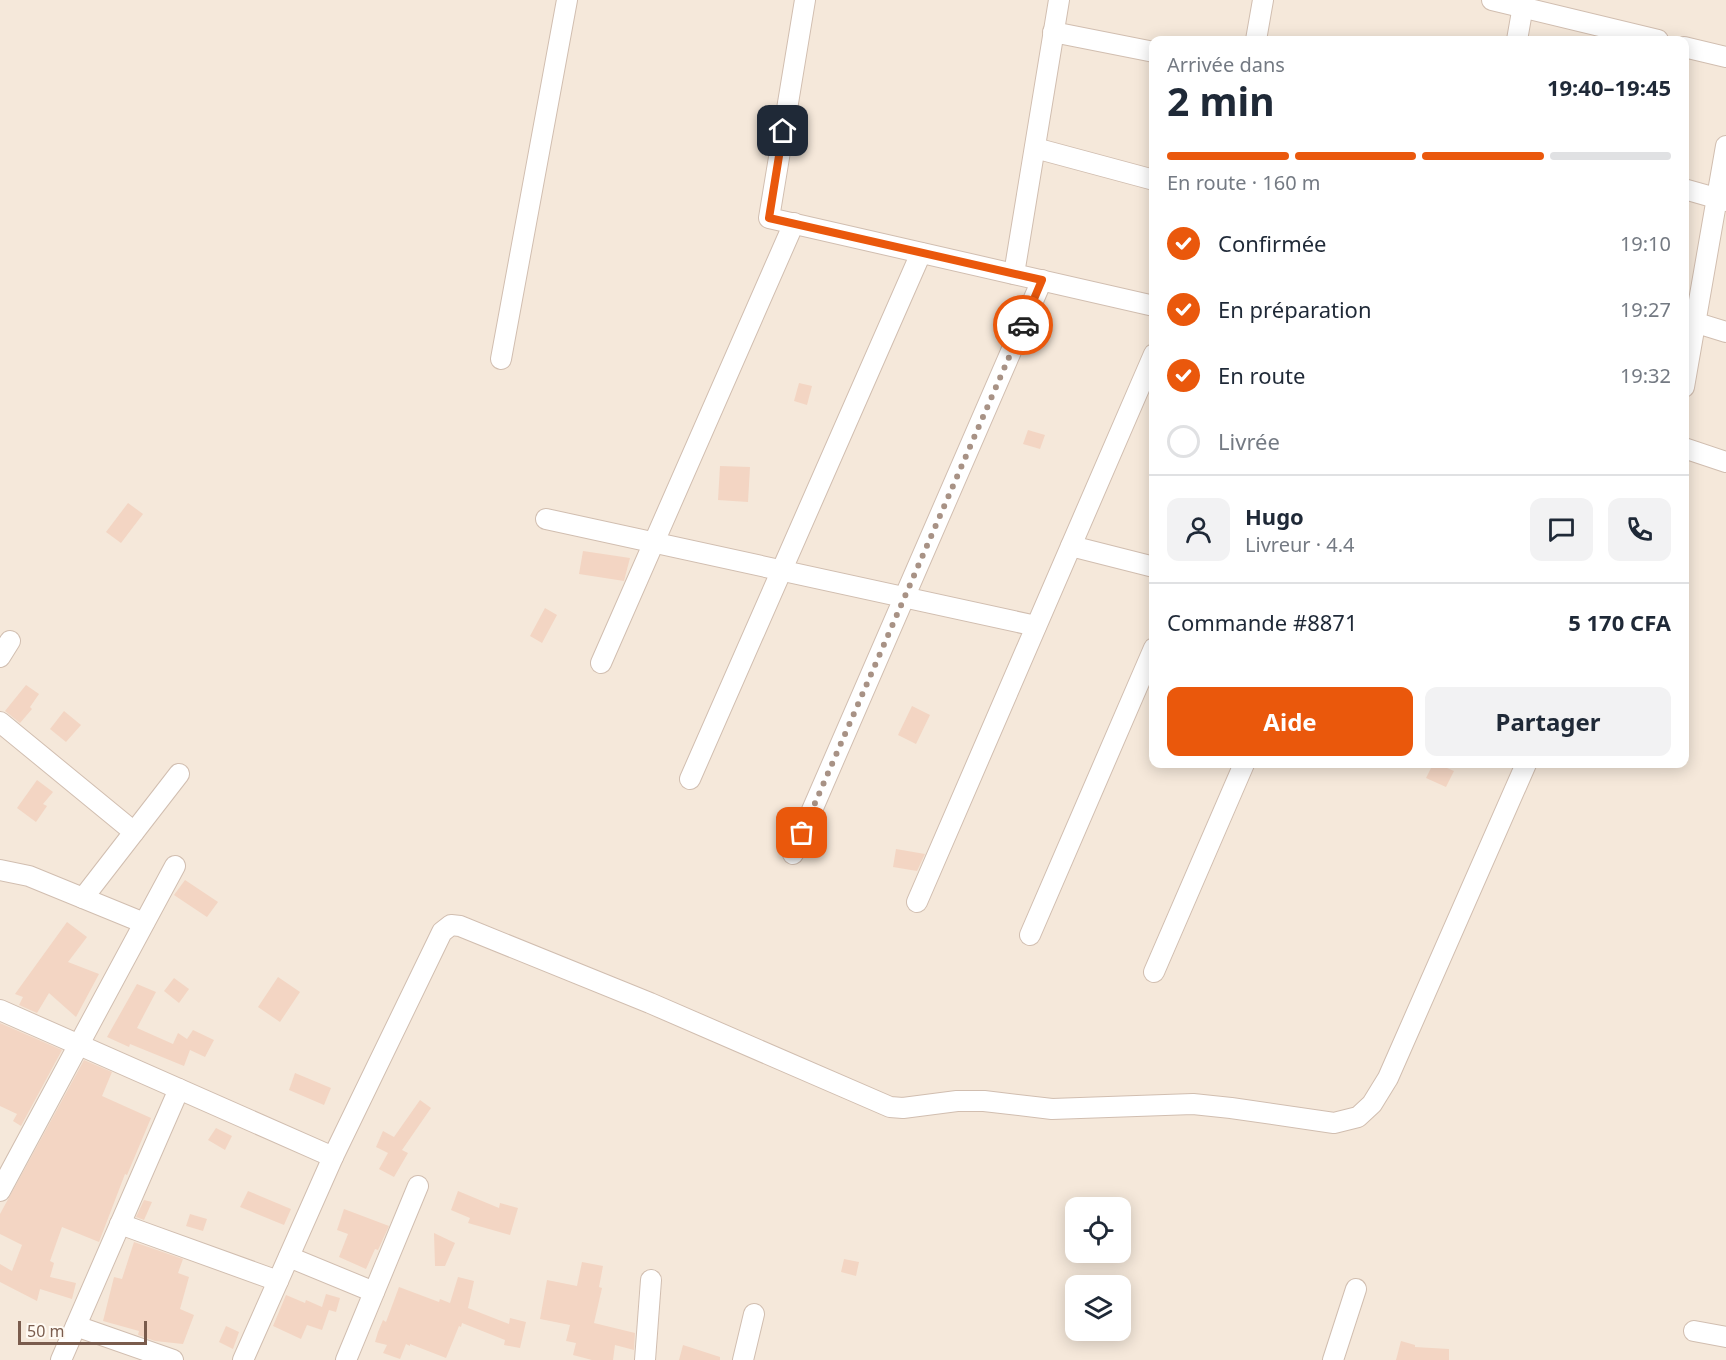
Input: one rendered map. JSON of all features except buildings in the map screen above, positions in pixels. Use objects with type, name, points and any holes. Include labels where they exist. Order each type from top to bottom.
[{"type":"street","points":[[501,359],[567,0]]},
{"type":"street","points":[[805,0],[769,218],[1149,305]]},
{"type":"street","points":[[1014,274],[1059,0]]},
{"type":"street","points":[[1257,36],[1263,0]]},
{"type":"street","points":[[1492,0],[1524,4],[1643,36]]},
{"type":"street","points":[[1518,36],[1524,4]]},
{"type":"street","points":[[1053,32],[1149,51]]},
{"type":"street","points":[[1689,48],[1726,57]]},
{"type":"street","points":[[1726,146],[1722,199],[1690,320],[1726,332]]},
{"type":"street","points":[[1035,148],[1149,179]]},
{"type":"street","points":[[1689,190],[1722,199]]},
{"type":"street","points":[[601,663],[794,223]]},
{"type":"street","points":[[690,779],[921,253]]},
{"type":"street","points":[[793,854],[1042,280]]},
{"type":"street","points":[[917,902],[1149,366]]},
{"type":"street","points":[[1689,450],[1726,462]]},
{"type":"street","points":[[546,519],[1036,627]]},
{"type":"street","points":[[1071,546],[1149,566]]},
{"type":"street","points":[[1030,935],[1149,660]]},
{"type":"street","points":[[0,722],[134,832]]},
{"type":"street","points":[[1154,972],[1242,768]]},
{"type":"street","points":[[243,1360],[333,1157],[442,932],[451,925],[460,926],[650,1003],[890,1107],[903,1108],[957,1101],[984,1101],[1052,1109],[1193,1104],[1334,1123],[1358,1117],[1372,1104],[1388,1078],[1524,768]]},
{"type":"street","points":[[83,898],[179,774]]},
{"type":"street","points":[[0,1191],[175,866]]},
{"type":"street","points":[[0,870],[28,876],[144,923]]},
{"type":"street","points":[[0,1010],[333,1157]]},
{"type":"street","points":[[61,1360],[179,1089]]},
{"type":"street","points":[[346,1360],[417,1186]]},
{"type":"street","points":[[120,1224],[278,1281]]},
{"type":"street","points":[[289,1257],[374,1292]]},
{"type":"street","points":[[645,1360],[651,1280]]},
{"type":"street","points":[[1333,1360],[1356,1289]]},
{"type":"street","points":[[743,1360],[754,1314]]},
{"type":"street","points":[[76,1326],[173,1360]]},
{"type":"street","points":[[1694,1331],[1726,1337]]},
{"type":"shaded area","points":[[0,0],[1726,0],[1726,1360],[0,1360]]},
{"type":"way so far","points":[[802,833],[1023,325]]},
{"type":"route","points":[[783,131],[769,218],[1042,280],[1023,325]]}]
